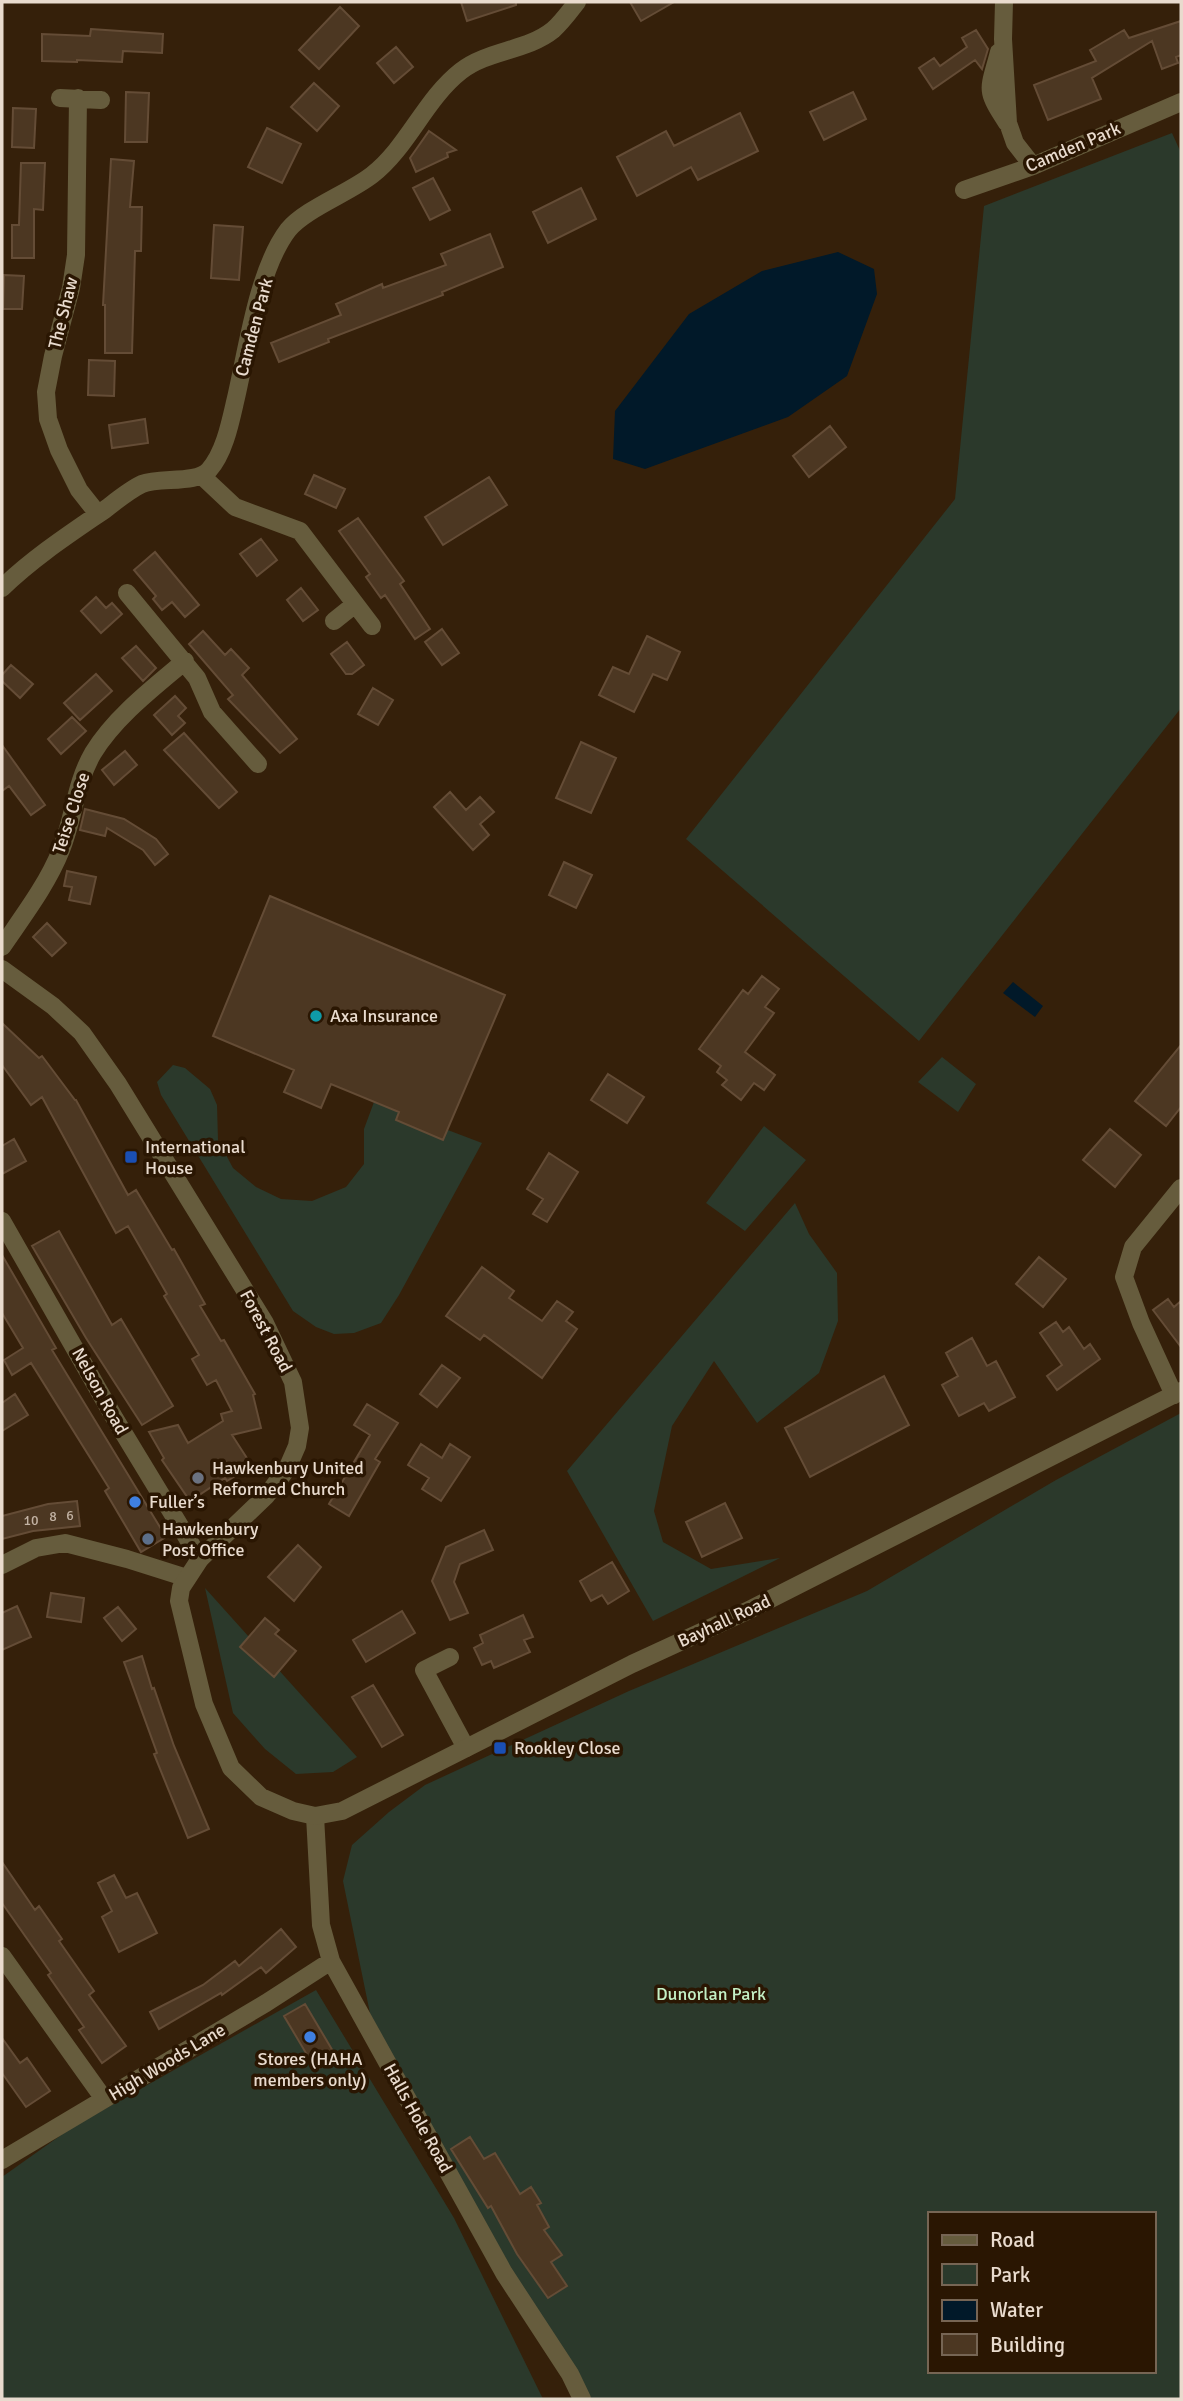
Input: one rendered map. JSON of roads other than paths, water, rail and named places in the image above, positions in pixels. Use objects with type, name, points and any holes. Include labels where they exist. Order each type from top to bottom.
[{"type":"street","name":"Camden Park","points":[[202,476],[210,469],[223,444],[258,298],[275,253],[289,229],[303,217],[374,174],[389,159],[435,96],[462,70],[552,30],[578,2]]},
{"type":"street","points":[[1004,2],[1003,39],[989,87],[993,102],[1008,123],[1015,143],[1033,166]]},
{"type":"street","name":"The Shaw","points":[[98,514],[79,490],[59,450],[48,419],[46,392],[71,288],[76,255],[69,98],[101,100]]},
{"type":"street","name":"Camden Park","points":[[964,190],[1033,166],[1181,102]]},
{"type":"street","points":[[2,588],[63,537],[141,485],[202,476],[235,507],[300,531],[372,626]]},
{"type":"street","points":[[127,593],[185,661],[197,678],[212,712],[258,764]]},
{"type":"street","points":[[334,621],[354,605]]},
{"type":"street","name":"Teise Close","points":[[2,947],[53,867],[62,848],[77,788],[95,750],[123,717],[185,661]]},
{"type":"street","name":"Forest Road","points":[[2,969],[52,1006],[82,1033],[118,1084],[265,1323],[293,1382],[300,1428],[297,1446],[287,1469],[266,1496],[201,1559],[181,1588],[179,1601],[204,1704],[231,1768],[261,1797],[293,1811],[316,1816]]},
{"type":"street","points":[[1178,1393],[1141,1323],[1124,1277],[1133,1247],[1181,1188]]},
{"type":"street","name":"Nelson Road","points":[[2,1221],[115,1419],[201,1559]]},
{"type":"street","name":"Bayhall Road","points":[[316,1816],[342,1811],[632,1664],[759,1605],[1178,1393]]},
{"type":"street","points":[[2,1565],[36,1548],[65,1543],[187,1578]]},
{"type":"street","points":[[450,1657],[424,1670],[466,1748]]},
{"type":"street","name":"Halls Hole Road","points":[[316,1816],[321,1925],[331,1961],[505,2273],[570,2374],[582,2399]]},
{"type":"street","points":[[2,1956],[104,2099]]},
{"type":"street","name":"High Woods Lane","points":[[2,2160],[266,2003],[331,1961]]},
{"type":"water","points":[[838,252],[874,269],[877,294],[847,376],[788,417],[645,469],[613,459],[615,411],[689,314],[762,271]]},
{"type":"water","points":[[1013,982],[1043,1006],[1035,1017],[1003,993]]},
{"type":"place","name":"Axa Insurance","points":[[316,1016]]},
{"type":"place","name":"International House","points":[[131,1157]]},
{"type":"place","name":"Hawkenbury United Reformed Church","points":[[198,1478]]},
{"type":"place","name":"Fuller’s","points":[[135,1502]]},
{"type":"place","name":"Hawkenbury Post Office","points":[[148,1539]]},
{"type":"place","name":"Rookley Close","points":[[500,1748]]},
{"type":"place","name":"Stores (HAHA members only)","points":[[310,2037]]},
{"type":"park label","name":"Dunorlan Park","points":[[711,1994]]}]
